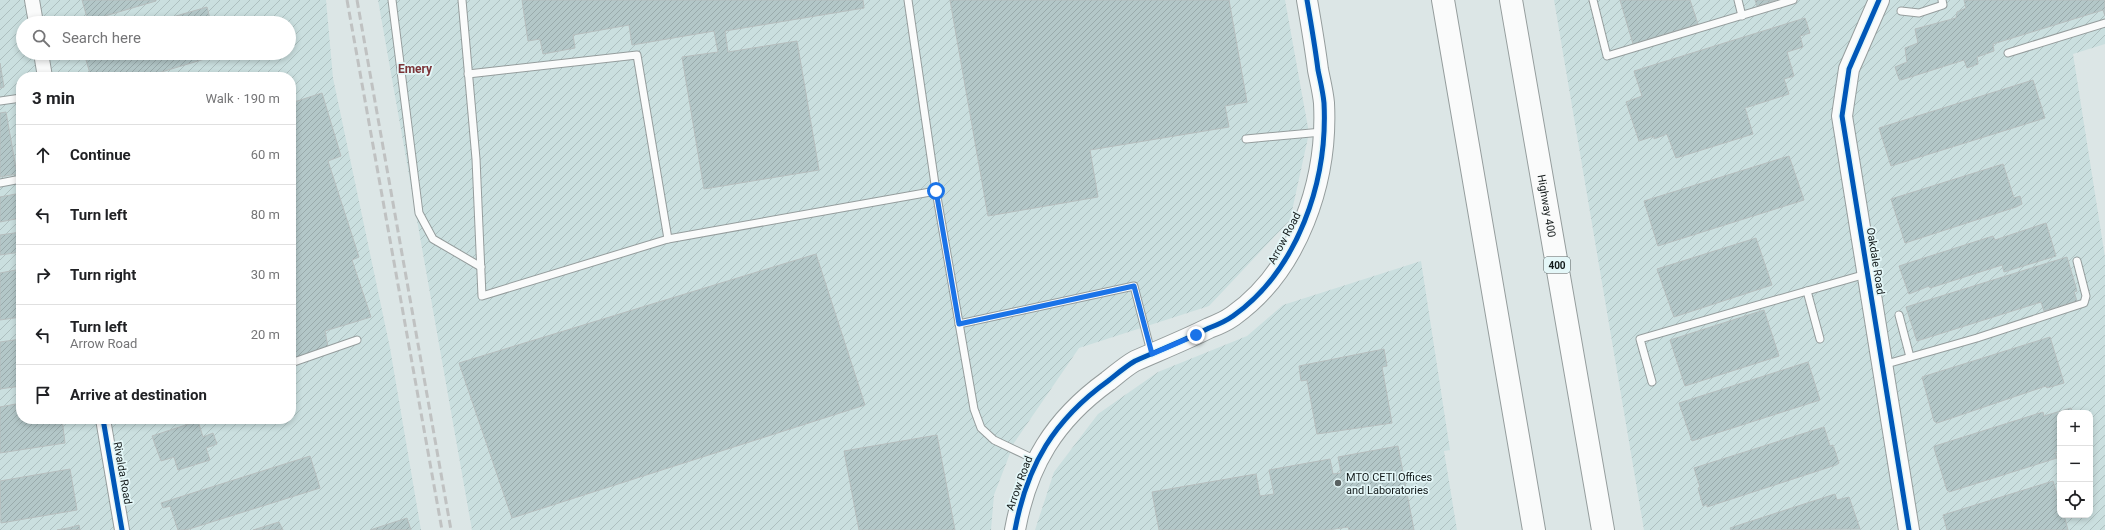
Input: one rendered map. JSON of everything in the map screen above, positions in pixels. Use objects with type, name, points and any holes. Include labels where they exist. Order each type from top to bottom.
[{"type":"highway","points":[[1443,0],[1534,530]]},
{"type":"highway","name":"Highway 400","points":[[1511,0],[1603,530]]},
{"type":"street","points":[[32,0],[35,16]]},
{"type":"street","name":"Arrow Road","points":[[1015,530],[1024,494],[1036,460],[1054,432],[1075,408],[1133,362],[1231,318],[1254,300],[1281,268],[1308,212],[1318,173],[1323,132],[1324,102],[1307,0]]},
{"type":"street","name":"Oakdale Road","points":[[1879,0],[1849,68],[1842,116],[1910,530]]},
{"type":"street","points":[[42,60],[44,72]]},
{"type":"street","name":"Rivalda Road","points":[[104,424],[122,530]]},
{"type":"lane","points":[[392,0],[418,213],[433,239],[481,267]]},
{"type":"lane","points":[[462,0],[476,159],[482,296],[668,239],[936,191]]},
{"type":"lane","points":[[908,0],[936,191],[974,409],[981,428],[994,440],[1036,460]]},
{"type":"lane","points":[[1593,0],[1607,56],[1793,0]]},
{"type":"lane","points":[[1738,0],[1742,16]]},
{"type":"lane","points":[[1901,11],[1919,13],[1944,5],[1942,0]]},
{"type":"lane","points":[[2008,53],[2105,23]]},
{"type":"lane","points":[[468,74],[638,56],[668,239]]},
{"type":"lane","points":[[0,102],[16,99]]},
{"type":"lane","points":[[1246,139],[1323,132]]},
{"type":"lane","points":[[0,183],[16,180]]},
{"type":"lane","points":[[1883,365],[1977,338],[2084,303],[2086,296],[2077,261]]},
{"type":"lane","points":[[1652,382],[1640,340],[1868,274]]},
{"type":"lane","points":[[959,324],[1134,286],[1152,354]]},
{"type":"lane","points":[[1807,292],[1820,339]]},
{"type":"lane","points":[[1899,315],[1910,357]]},
{"type":"lane","points":[[296,361],[357,340]]},
{"type":"shaded area","points":[[0,0],[326,0],[333,78],[390,348],[421,530],[0,530]]},
{"type":"shaded area","points":[[378,0],[1285,0],[1309,133],[1290,220],[1209,306],[1079,348],[1014,443],[994,495],[991,530],[472,530]]},
{"type":"shaded area","points":[[1554,0],[2105,0],[2105,44],[2073,54],[2105,257],[2105,530],[1644,530]]},
{"type":"shaded area","points":[[1421,261],[1450,450],[1444,451],[1457,530],[1035,530],[1054,472],[1098,414],[1158,372],[1247,336],[1283,305]]},
{"type":"building","points":[[82,0],[156,0],[105,16],[87,16]]},
{"type":"building","points":[[522,0],[863,0],[864,8],[725,31],[728,52],[797,41],[819,170],[704,189],[682,57],[718,52],[714,31],[632,45],[629,25],[573,35],[575,48],[543,54],[540,39],[528,41]]},
{"type":"building","points":[[950,0],[1229,0],[1247,102],[1225,106],[1229,127],[1090,150],[1098,197],[988,216]]},
{"type":"building","points":[[1620,0],[1690,0],[1698,24],[1633,44]]},
{"type":"building","points":[[1755,0],[1776,0],[1757,6]]},
{"type":"building","points":[[1964,0],[2105,0],[2105,16],[2103,10],[1993,44],[1994,51],[1977,57],[1978,64],[1967,68],[1964,60],[1901,80],[1899,79],[1895,67],[1907,62],[1905,48],[1918,43],[1915,29],[1956,18],[1957,12],[1966,8]]},
{"type":"building","points":[[207,7],[209,16],[176,16]]},
{"type":"building","points":[[1805,18],[1810,33],[1800,36],[1803,47],[1787,52],[1794,76],[1784,79],[1789,94],[1745,108],[1753,134],[1676,158],[1667,134],[1654,139],[1654,136],[1639,141],[1626,102],[1642,96],[1634,71]]},
{"type":"building","points":[[86,60],[201,60],[162,72],[90,72]]},
{"type":"building","points":[[0,63],[4,87],[0,88]]},
{"type":"building","points":[[2033,80],[2045,118],[1891,166],[1879,128]]},
{"type":"building","points":[[322,93],[341,156],[328,161],[359,257],[352,260],[371,317],[325,331],[328,347],[296,358],[296,101]]},
{"type":"building","points":[[6,112],[16,174],[0,177],[0,113]]},
{"type":"building","points":[[1789,156],[1804,200],[1658,246],[1644,201]]},
{"type":"building","points":[[2003,164],[2014,198],[2020,196],[2022,204],[1905,243],[1891,199]]},
{"type":"building","points":[[16,194],[16,219],[0,222],[0,197]]},
{"type":"building","points":[[2046,223],[2056,256],[2004,272],[2002,265],[1930,288],[1929,286],[1909,294],[1899,266],[1993,236],[1995,240]]},
{"type":"building","points":[[16,233],[16,253],[0,255],[0,235]]},
{"type":"building","points":[[1756,238],[1772,285],[1674,317],[1657,269]]},
{"type":"building","points":[[816,254],[865,405],[512,518],[459,363]]},
{"type":"building","points":[[2067,257],[2077,291],[2074,292],[2077,301],[2044,311],[2041,302],[1917,341],[1906,307]]},
{"type":"building","points":[[16,270],[16,318],[0,320],[0,273]]},
{"type":"building","points":[[1764,310],[1779,356],[1685,386],[1670,340]]},
{"type":"building","points":[[2050,337],[2064,383],[2047,388],[2046,386],[1937,423],[1934,421],[1922,377]]},
{"type":"building","points":[[16,340],[16,387],[0,389],[0,342]]},
{"type":"building","points":[[1384,349],[1387,366],[1382,367],[1392,423],[1317,434],[1307,380],[1301,381],[1299,366]]},
{"type":"building","points":[[1808,362],[1820,400],[1692,441],[1679,403]]},
{"type":"building","points":[[16,404],[16,424],[63,424],[65,443],[0,453],[0,407]]},
{"type":"building","points":[[2043,412],[2044,416],[2057,412],[2057,452],[2055,452],[2057,458],[1949,492],[1947,490],[1934,448],[1935,446]]},
{"type":"building","points":[[189,424],[199,424],[203,437],[213,433],[217,444],[206,448],[210,460],[178,470],[174,457],[161,461],[152,436]]},
{"type":"building","points":[[1824,427],[1830,446],[1833,445],[1839,463],[1836,465],[1707,507],[1707,504],[1703,506],[1698,488],[1700,487],[1694,468]]},
{"type":"building","points":[[937,435],[955,530],[859,530],[844,451]]},
{"type":"building","name":"MTO CETI Offices and Laboratories","points":[[1398,446],[1414,530],[1349,530],[1348,527],[1328,530],[1159,530],[1152,492],[1256,474],[1260,496],[1274,494],[1269,470],[1330,459],[1333,474],[1341,473],[1338,457]]},
{"type":"building","points":[[310,456],[320,488],[186,530],[178,530],[170,506],[163,508],[161,503]]},
{"type":"building","points":[[70,469],[77,510],[1,523],[0,481]]},
{"type":"building","points":[[2053,481],[2057,494],[2057,518],[2065,518],[2068,530],[1947,530],[1943,515]]},
{"type":"building","points":[[1835,494],[1837,500],[1849,497],[1860,529],[1731,530],[1730,528]]},
{"type":"building","points":[[407,518],[411,530],[370,530]]},
{"type":"building","points":[[279,522],[283,530],[253,530]]},
{"type":"building","points":[[79,525],[80,530],[57,530],[68,528]]},
{"type":"railway","points":[[347,0],[442,530]]},
{"type":"railway","points":[[357,0],[451,530]]},
{"type":"cycle path","points":[[1015,530],[1020,507],[1035,465],[1058,428],[1072,412],[1089,396],[1135,361],[1182,341],[1233,316],[1256,297],[1275,274],[1291,249],[1304,222],[1314,193],[1321,163],[1324,133],[1324,99],[1307,0]]},
{"type":"cycle path","points":[[1879,0],[1849,69],[1842,116],[1909,530]]},
{"type":"cycle path","points":[[104,424],[122,530]]},
{"type":"place","name":"MTO CETI Offices and Laboratories","points":[[1338,483]]},
{"type":"district","name":"Emery","points":[[415,69]]},
{"type":"route","points":[[936,191],[959,324],[1134,286],[1152,354],[1196,335]]}]
